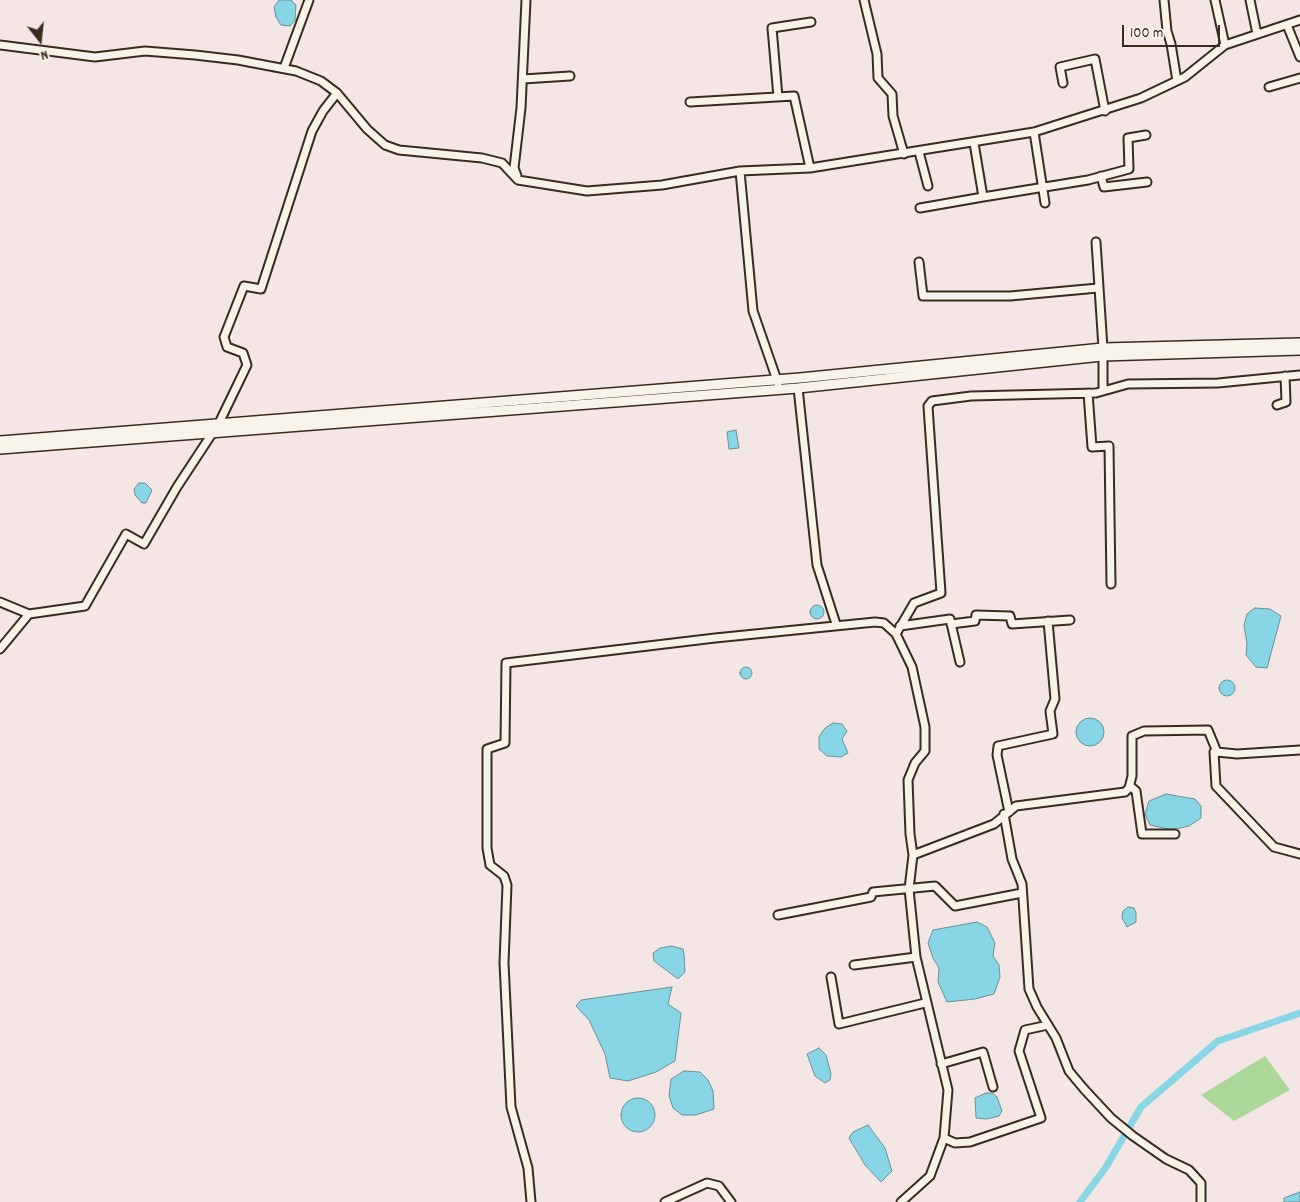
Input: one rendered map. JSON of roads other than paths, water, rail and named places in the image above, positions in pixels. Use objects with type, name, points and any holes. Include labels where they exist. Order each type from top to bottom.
[{"type":"main road","points":[[0,449],[216,427],[777,378],[1102,352],[1300,343]]},
{"type":"main road","points":[[0,442],[798,388],[1102,352],[1300,350]]},
{"type":"street","points":[[284,68],[309,0]]},
{"type":"street","points":[[518,180],[514,168],[523,79],[526,0]]},
{"type":"street","points":[[864,0],[877,54],[878,78],[892,94],[893,116],[904,154]]},
{"type":"street","points":[[1164,0],[1167,31],[1177,81]]},
{"type":"street","points":[[1215,0],[1225,45]]},
{"type":"street","points":[[1250,0],[1257,34]]},
{"type":"street","points":[[0,45],[95,57],[145,51],[185,54],[284,68],[321,81],[337,93],[368,129],[385,145],[398,150],[472,157],[502,163],[518,180],[587,191],[662,185],[740,171],[810,168],[1034,132],[1141,98],[1185,77],[1225,45],[1300,20]]},
{"type":"street","points":[[778,97],[772,28],[811,22]]},
{"type":"street","points":[[1287,25],[1300,57]]},
{"type":"street","points":[[1063,83],[1060,67],[1094,59],[1105,111]]},
{"type":"street","points":[[523,79],[570,76]]},
{"type":"street","points":[[1269,87],[1300,78]]},
{"type":"street","points":[[0,602],[29,614],[86,606],[126,534],[144,544],[177,487],[216,427],[247,365],[243,353],[227,347],[224,337],[244,286],[261,289],[312,131],[323,111],[337,93]]},
{"type":"street","points":[[690,102],[794,96],[810,168]]},
{"type":"street","points":[[1034,132],[1044,203]]},
{"type":"street","points":[[920,208],[1043,188],[1129,168],[1128,138],[1146,135]]},
{"type":"street","points":[[974,142],[983,197]]},
{"type":"street","points":[[919,152],[928,186]]},
{"type":"street","points":[[740,171],[753,311],[777,378],[778,389]]},
{"type":"street","points":[[1101,176],[1104,187],[1147,182]]},
{"type":"street","points":[[1096,242],[1103,392]]},
{"type":"street","points":[[919,262],[923,296],[1010,296],[1098,288]]},
{"type":"street","points":[[896,634],[914,603],[941,593],[928,414],[928,406],[932,401],[971,396],[1103,392],[1128,384],[1218,383],[1300,375]]},
{"type":"street","points":[[1277,405],[1286,402],[1285,376]]},
{"type":"street","points":[[798,388],[817,564],[836,624]]},
{"type":"street","points":[[1088,393],[1092,447],[1109,446],[1111,584]]},
{"type":"street","points":[[0,649],[29,614]]},
{"type":"street","points":[[951,624],[975,622],[976,615],[1010,616],[1012,624],[1070,620]]},
{"type":"street","points":[[900,626],[950,620],[960,662]]},
{"type":"street","points":[[1048,622],[1055,699],[1050,711],[1053,734],[998,746],[997,754],[1007,813],[1012,859],[1022,884],[1029,989],[1070,1071],[1084,1089],[1120,1126],[1166,1158],[1188,1170],[1201,1183],[1202,1202]]},
{"type":"street","points":[[531,1202],[528,1168],[511,1107],[504,964],[506,885],[504,876],[490,865],[487,848],[487,749],[505,742],[506,663],[836,624],[884,623],[896,634],[912,666],[925,727],[926,751],[915,763],[908,780],[910,834],[913,855],[909,889],[916,958],[925,1003],[948,1090],[944,1138],[930,1176],[906,1201]]},
{"type":"street","points":[[913,855],[994,824],[1016,806],[1125,792],[1130,786],[1132,776],[1132,736],[1144,731],[1208,730],[1217,752],[1237,754],[1300,750]]},
{"type":"street","points":[[1214,752],[1216,786],[1274,847],[1300,854]]},
{"type":"street","points":[[1130,786],[1136,791],[1142,834],[1175,834]]},
{"type":"street","points":[[778,915],[871,897],[873,892],[935,886],[955,906],[1022,893]]},
{"type":"street","points":[[854,965],[916,958]]},
{"type":"street","points":[[831,977],[839,1024],[925,1003]]},
{"type":"street","points":[[944,1138],[955,1143],[970,1142],[1041,1118],[1019,1051],[1025,1030],[1048,1025]]},
{"type":"street","points":[[942,1064],[982,1052],[993,1087]]},
{"type":"street","points":[[665,1202],[707,1183],[719,1186],[731,1202]]},
{"type":"water","points":[[279,0],[291,0],[296,5],[295,20],[290,26],[281,25],[276,17],[274,7]]},
{"type":"water","points":[[736,430],[739,448],[729,449],[727,432]]},
{"type":"water","points":[[139,483],[145,483],[152,490],[146,503],[142,503],[135,495],[134,489]]},
{"type":"water","points":[[814,605],[820,605],[824,612],[820,619],[814,619],[810,615],[810,609]]},
{"type":"water","points":[[1255,608],[1270,609],[1281,616],[1267,668],[1256,667],[1246,655],[1247,644],[1244,625],[1247,614]]},
{"type":"water","points":[[746,667],[752,673],[746,679],[740,673]]},
{"type":"water","points":[[1227,680],[1233,682],[1235,688],[1233,694],[1227,696],[1221,694],[1219,688],[1221,682]]},
{"type":"water","points":[[1090,718],[1100,722],[1104,732],[1100,742],[1090,746],[1080,742],[1076,732],[1080,722]]},
{"type":"water","points":[[833,723],[842,724],[847,731],[842,739],[848,753],[841,757],[827,756],[819,749],[819,737],[825,728]]},
{"type":"water","points":[[1166,794],[1195,799],[1201,806],[1201,818],[1189,826],[1172,830],[1150,825],[1145,814],[1149,801]]},
{"type":"water","points":[[1128,907],[1134,908],[1136,922],[1127,927],[1122,918],[1123,911]]},
{"type":"water","points":[[977,922],[987,927],[995,943],[993,956],[999,965],[1000,977],[994,994],[975,999],[947,1002],[938,982],[939,968],[928,943],[933,930]]},
{"type":"water","points":[[672,946],[683,949],[684,954],[685,972],[678,979],[654,961],[653,953],[660,948]]},
{"type":"water","points":[[672,987],[668,1004],[681,1013],[675,1061],[656,1072],[628,1081],[610,1078],[605,1054],[589,1020],[576,1006],[581,1000]]},
{"type":"water","points":[[819,1048],[826,1055],[831,1074],[830,1080],[825,1083],[815,1076],[807,1054]]},
{"type":"water","points":[[684,1071],[700,1072],[708,1080],[713,1091],[714,1109],[696,1115],[682,1115],[673,1108],[669,1096],[671,1079]]},
{"type":"water","points":[[986,1093],[992,1093],[997,1097],[1002,1111],[999,1116],[986,1119],[976,1118],[975,1098]]},
{"type":"water","points":[[638,1098],[645,1099],[650,1103],[654,1108],[654,1122],[650,1127],[645,1131],[638,1132],[631,1131],[626,1127],[622,1122],[621,1115],[622,1108],[626,1103],[631,1099]]},
{"type":"water","points":[[868,1125],[885,1148],[892,1171],[881,1182],[865,1165],[849,1138],[853,1132]]},
{"type":"water","points":[[1300,1192],[1300,1202],[1284,1202],[1284,1198]]},
{"type":"waterway","points":[[1080,1202],[1106,1167],[1141,1107],[1218,1041],[1300,1013]]}]
